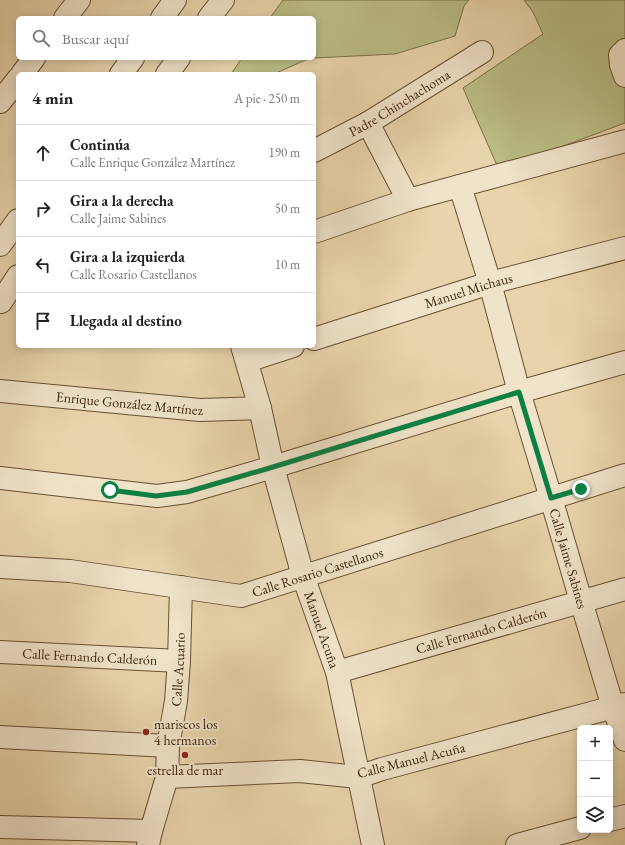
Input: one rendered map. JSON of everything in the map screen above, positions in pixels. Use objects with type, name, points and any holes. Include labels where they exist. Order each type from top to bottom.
[{"type":"street","points":[[67,16],[79,0]]},
{"type":"street","points":[[163,16],[175,0]]},
{"type":"street","points":[[211,16],[223,0]]},
{"type":"street","name":"Padre Chinchachoma","points":[[316,150],[368,122],[482,52]]},
{"type":"street","points":[[24,72],[32,60]]},
{"type":"street","points":[[122,72],[132,60]]},
{"type":"street","points":[[168,72],[178,60]]},
{"type":"street","points":[[0,102],[16,82]]},
{"type":"street","points":[[368,122],[408,200]]},
{"type":"street","points":[[316,231],[408,200],[625,141]]},
{"type":"street","name":"Calle Jaime Sabines","points":[[460,186],[490,283],[519,392],[581,601],[619,705],[625,740]]},
{"type":"street","points":[[0,245],[16,223]]},
{"type":"street","name":"Manuel Michaus","points":[[316,338],[490,283],[625,248]]},
{"type":"street","points":[[6,303],[16,280]]},
{"type":"street","points":[[244,353],[279,348]]},
{"type":"street","name":"Manuel Acuña","points":[[244,353],[260,408],[273,467],[303,576],[337,672],[373,845]]},
{"type":"street","points":[[0,478],[156,496],[187,492],[519,392],[625,362]]},
{"type":"street","name":"Enrique González Martínez","points":[[0,391],[200,410],[260,408]]},
{"type":"street","name":"Calle Rosario Castellanos","points":[[0,566],[70,571],[241,596],[625,475]]},
{"type":"street","name":"Calle Acuario","points":[[150,838],[167,777],[168,746],[176,701],[179,661],[181,587]]},
{"type":"street","name":"Calle Fernando Calderón","points":[[337,672],[625,589]]},
{"type":"street","name":"Calle Fernando Calderón","points":[[0,652],[179,661]]},
{"type":"street","name":"Calle Manuel Acuña","points":[[167,777],[300,771],[358,777],[389,767],[619,705]]},
{"type":"street","points":[[0,737],[168,746]]},
{"type":"street","points":[[613,819],[625,816]]},
{"type":"street","points":[[0,827],[150,838]]},
{"type":"street","points":[[517,845],[577,829]]},
{"type":"green space","points":[[283,0],[469,0],[464,6],[455,36],[395,54],[316,58],[316,16],[271,16]]},
{"type":"green space","points":[[524,0],[625,0],[625,123],[499,170],[463,88],[543,34],[533,12]]},
{"type":"green space","points":[[241,60],[306,60],[278,72],[232,72]]},
{"type":"place","name":"mariscos los 4 hermanos","points":[[146,732]]},
{"type":"place","name":"estrella de mar","points":[[185,755]]},
{"type":"route","points":[[110,490],[156,496],[187,492],[519,392],[551,498],[581,489]]}]
